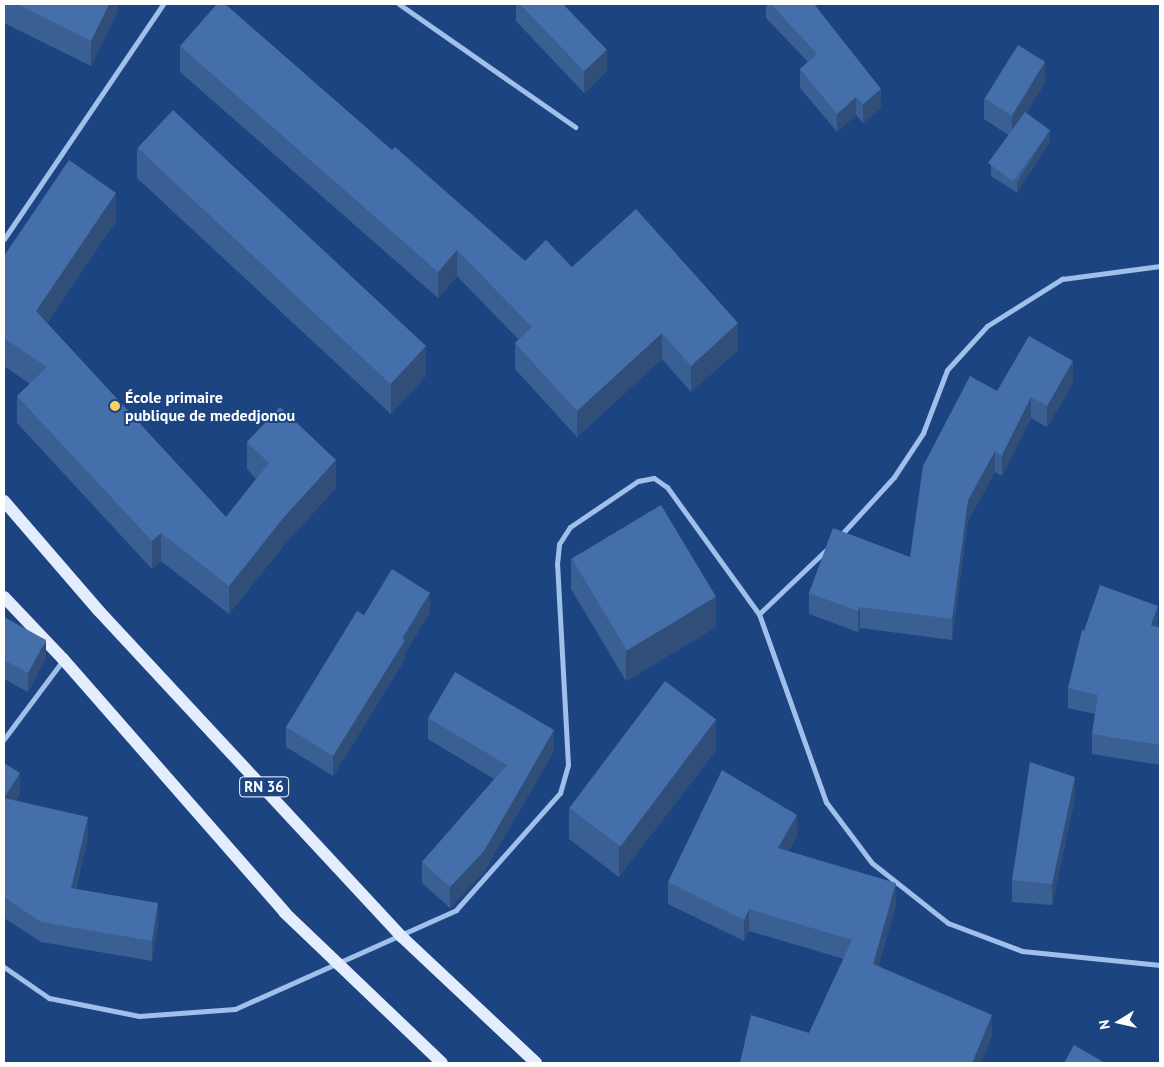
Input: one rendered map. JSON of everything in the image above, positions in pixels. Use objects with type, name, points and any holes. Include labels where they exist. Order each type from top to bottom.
[{"type":"main road","name":"RN 36","points":[[4,501],[100,611],[402,936],[536,1063]]},
{"type":"main road","points":[[4,597],[63,660],[285,913],[442,1063]]},
{"type":"street","points":[[4,239],[163,4]]},
{"type":"street","points":[[399,4],[575,127]]},
{"type":"street","points":[[759,614],[861,515],[894,477],[923,432],[947,370],[987,326],[1062,279],[1160,266]]},
{"type":"street","points":[[4,966],[49,998],[139,1016],[235,1009],[402,936],[456,910],[560,792],[568,766],[557,564],[558,544],[570,526],[638,481],[654,478],[668,487],[759,614],[826,802],[872,863],[948,923],[1022,951],[1160,965]]},
{"type":"street","points":[[4,739],[63,660]]},
{"type":"building","points":[[17,4],[109,4],[91,41]]},
{"type":"building","points":[[217,4],[225,4],[392,150],[395,147],[525,261],[546,240],[572,267],[636,209],[738,323],[691,366],[662,333],[577,411],[515,343],[532,327],[457,250],[438,272],[180,46]]},
{"type":"building","points":[[520,4],[563,4],[607,50],[584,71]]},
{"type":"building","points":[[771,4],[814,4],[881,89],[863,104],[856,97],[837,114],[800,69],[817,54]]},
{"type":"building","points":[[1018,45],[1045,62],[1012,115],[985,98]]},
{"type":"building","points":[[173,110],[426,346],[391,384],[138,148]]},
{"type":"building","points":[[1025,112],[1050,130],[1013,181],[988,163]]},
{"type":"building","points":[[69,160],[116,193],[36,311],[226,517],[269,463],[247,442],[280,407],[336,460],[284,517],[229,586],[161,533],[152,541],[17,396],[47,367],[4,338],[4,256]]},
{"type":"building","points":[[1029,336],[1073,361],[1047,406],[1031,397],[1002,455],[995,451],[968,500],[952,619],[860,607],[858,611],[809,593],[833,528],[910,557],[923,466],[970,376],[997,391]]},
{"type":"building","points":[[661,505],[716,597],[627,650],[572,559]]},
{"type":"building","points":[[392,569],[430,593],[402,638],[405,640],[333,756],[286,727],[357,611],[364,615]]},
{"type":"building","points":[[1100,585],[1158,606],[1151,625],[1160,628],[1160,745],[1092,734],[1098,695],[1068,688],[1082,630],[1084,631]]},
{"type":"building","points":[[4,617],[46,640],[28,673],[4,660]]},
{"type":"building","points":[[455,672],[554,730],[484,851],[450,887],[422,862],[507,765],[428,718]]},
{"type":"building","points":[[665,681],[716,720],[620,846],[569,808]]},
{"type":"building","points":[[1030,762],[1075,777],[1052,884],[1012,880]]},
{"type":"building","points":[[4,763],[20,773],[4,798]]},
{"type":"building","points":[[722,770],[797,815],[778,848],[896,883],[873,964],[992,1015],[972,1063],[740,1063],[751,1015],[809,1033],[852,940],[749,909],[744,920],[668,882]]},
{"type":"building","points":[[4,798],[88,817],[71,888],[158,903],[152,941],[41,922],[4,897]]},
{"type":"building","points":[[1074,1045],[1105,1063],[1064,1063]]},
{"type":"place","name":"École primaire publique de mededjonou","points":[[115,406]]}]
